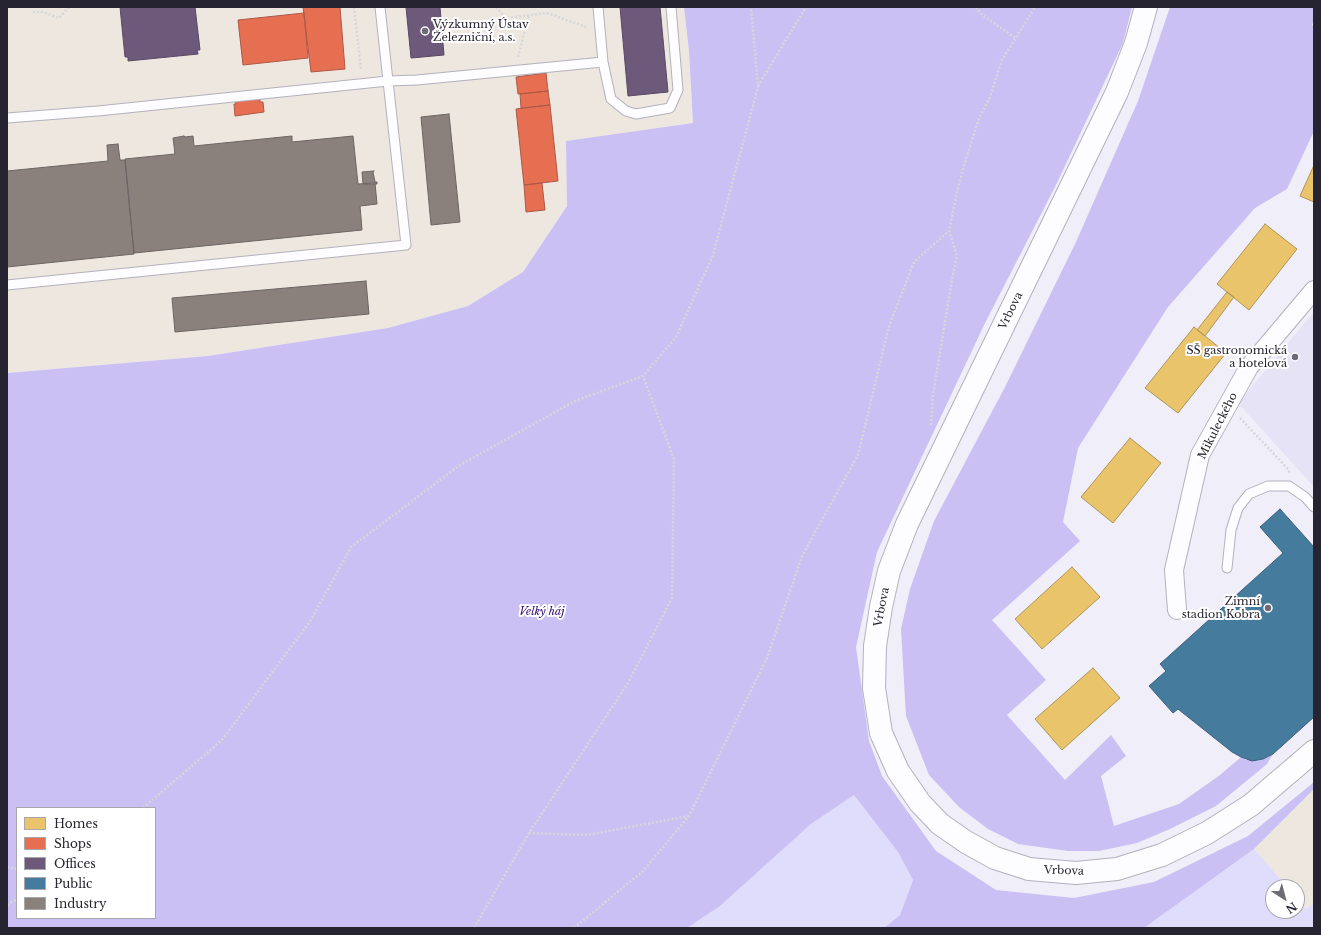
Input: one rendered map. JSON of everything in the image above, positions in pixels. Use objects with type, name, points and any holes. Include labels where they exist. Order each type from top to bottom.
[{"type":"main road","name":"Vrbova","points":[[1146,7],[1136,43],[1117,92],[907,524],[889,571],[881,607],[875,646],[874,688],[881,733],[898,771],[920,803],[940,824],[966,842],[995,858],[1029,869],[1076,873],[1117,869],[1162,855],[1207,833],[1251,805],[1314,751]]},
{"type":"street","name":"Mikuleckého","points":[[1177,610],[1174,570],[1200,455],[1250,367],[1314,290]]},
{"type":"lane","points":[[7,285],[406,245],[380,7]]},
{"type":"lane","points":[[598,7],[603,62],[611,99],[626,111],[636,114],[670,108],[678,90],[671,7]]},
{"type":"lane","points":[[7,118],[98,111],[362,83],[417,80],[603,62]]},
{"type":"lane","points":[[1227,568],[1231,530],[1238,508],[1249,494],[1268,486],[1289,486],[1306,497],[1314,507]]},
{"type":"path","points":[[33,12],[43,12],[59,18],[69,7]]},
{"type":"path","points":[[354,7],[362,83]]},
{"type":"path","points":[[496,7],[506,18],[547,13],[600,31]]},
{"type":"path","points":[[751,7],[758,87]]},
{"type":"path","points":[[144,807],[222,740],[311,620],[352,547],[460,464],[575,401],[643,376],[676,337],[713,255],[758,87],[806,7]]},
{"type":"path","points":[[976,7],[981,14],[1015,38]]},
{"type":"path","points":[[931,429],[933,395],[957,256],[949,231],[966,159],[979,118],[990,96],[1002,60],[1034,7]]},
{"type":"path","points":[[515,70],[529,15]]},
{"type":"path","points":[[574,928],[643,871],[689,816],[768,658],[802,556],[858,455],[889,326],[914,262],[949,231]]},
{"type":"path","points":[[474,928],[529,833],[628,683],[672,598],[674,459],[643,376]]},
{"type":"path","points":[[1228,405],[1289,470],[1289,486]]},
{"type":"path","points":[[529,833],[587,835],[689,816]]},
{"type":"path","points":[[7,905],[16,900]]},
{"type":"shaded area","points":[[7,7],[684,7],[689,51],[693,123],[566,141],[567,205],[524,272],[468,306],[388,328],[208,356],[7,373]]},
{"type":"shaded area","name":"SŠ gastronomická a hotelová","points":[[1314,312],[1314,487],[1238,403]]},
{"type":"shaded area","points":[[1314,789],[1314,903],[1306,909],[1305,908],[1305,879],[1280,879],[1254,849]]},
{"type":"shaded area","points":[[854,795],[898,852],[913,880],[900,915],[884,928],[687,928],[720,906],[811,824]]},
{"type":"shaded area","points":[[1254,849],[1280,879],[1265,879],[1265,919],[1305,919],[1305,908],[1306,909],[1314,903],[1314,928],[1144,928]]},
{"type":"green space","name":"Velký háj","points":[[684,7],[1132,7],[1123,43],[1056,185],[985,323],[877,552],[856,647],[869,741],[882,776],[936,851],[996,890],[1074,898],[1154,882],[1248,836],[1314,782],[1314,789],[1254,849],[1144,928],[884,928],[900,915],[913,880],[898,852],[854,795],[811,824],[720,906],[687,928],[7,928],[7,373],[208,356],[388,328],[468,306],[523,272],[567,206],[566,141],[693,123],[689,51]]},
{"type":"green space","points":[[1170,7],[1314,7],[1314,20],[1312,25],[1314,26],[1314,131],[1287,189],[1255,208],[1168,307],[1078,448],[1063,522],[1080,541],[992,620],[1046,680],[1007,715],[1065,780],[1111,735],[1126,756],[1101,776],[1114,826],[1179,804],[1220,775],[1241,757],[1246,760],[1257,760],[1273,754],[1267,764],[1216,806],[1170,829],[1137,843],[1099,851],[1068,851],[1018,844],[988,829],[959,807],[929,775],[906,716],[901,629],[910,589],[934,521],[1005,387],[1076,242],[1138,101]]},
{"type":"building: Homes","points":[[1314,165],[1314,202],[1300,196]]},
{"type":"building: Homes","points":[[1265,224],[1297,249],[1249,310],[1217,284]]},
{"type":"building: Homes","points":[[1227,292],[1234,297],[1205,336],[1197,330]]},
{"type":"building: Homes","points":[[1194,327],[1226,353],[1178,413],[1145,388]]},
{"type":"building: Homes","points":[[1130,438],[1161,463],[1113,523],[1081,497]]},
{"type":"building: Homes","points":[[1072,567],[1100,597],[1042,649],[1015,619]]},
{"type":"building: Homes","points":[[1093,668],[1120,698],[1062,750],[1035,719]]},
{"type":"building: Shops","points":[[303,7],[340,7],[345,69],[311,72]]},
{"type":"building: Shops","points":[[304,13],[308,58],[243,65],[238,20]]},
{"type":"building: Shops","points":[[546,73],[548,91],[518,94],[516,77]]},
{"type":"building: Shops","points":[[548,91],[550,105],[521,108],[520,94]]},
{"type":"building: Shops","points":[[260,97],[260,102],[263,102],[264,112],[235,116],[235,99]]},
{"type":"building: Shops","points":[[550,105],[558,181],[524,185],[516,109]]},
{"type":"building: Shops","points":[[542,183],[545,210],[526,212],[524,185]]},
{"type":"building: Offices","points":[[120,7],[195,7],[200,50],[197,50],[198,54],[128,61],[128,57],[125,57]]},
{"type":"building: Offices","name":"Výzkumný Ústav Železniční, a.s.","points":[[406,7],[440,7],[444,55],[411,58]]},
{"type":"building: Offices","points":[[620,7],[660,7],[668,92],[628,96]]},
{"type":"building: Public","name":"Zimní stadion Kobra","points":[[1280,509],[1314,547],[1314,717],[1273,754],[1263,759],[1252,761],[1232,752],[1178,709],[1173,713],[1149,686],[1166,671],[1160,664],[1283,553],[1260,527]]},
{"type":"building: Industry","points":[[449,114],[460,222],[431,225],[421,117]]},
{"type":"building: Industry","points":[[193,136],[194,146],[292,136],[292,142],[353,136],[358,184],[375,183],[377,204],[360,206],[362,230],[134,253],[125,159],[175,154],[173,138]]},
{"type":"building: Industry","points":[[118,144],[120,160],[125,160],[134,254],[7,267],[7,171],[108,161],[107,145]]},
{"type":"building: Industry","points":[[374,171],[375,182],[377,182],[377,184],[363,184],[362,172]]},
{"type":"building: Industry","points":[[366,281],[369,314],[175,332],[172,298]]},
{"type":"place","name":"Výzkumný Ústav Železniční, a.s.","points":[[425,31]]},
{"type":"place","name":"SŠ gastronomická a hotelová","points":[[1295,357]]},
{"type":"place","name":"Zimní stadion Kobra","points":[[1268,608]]}]
